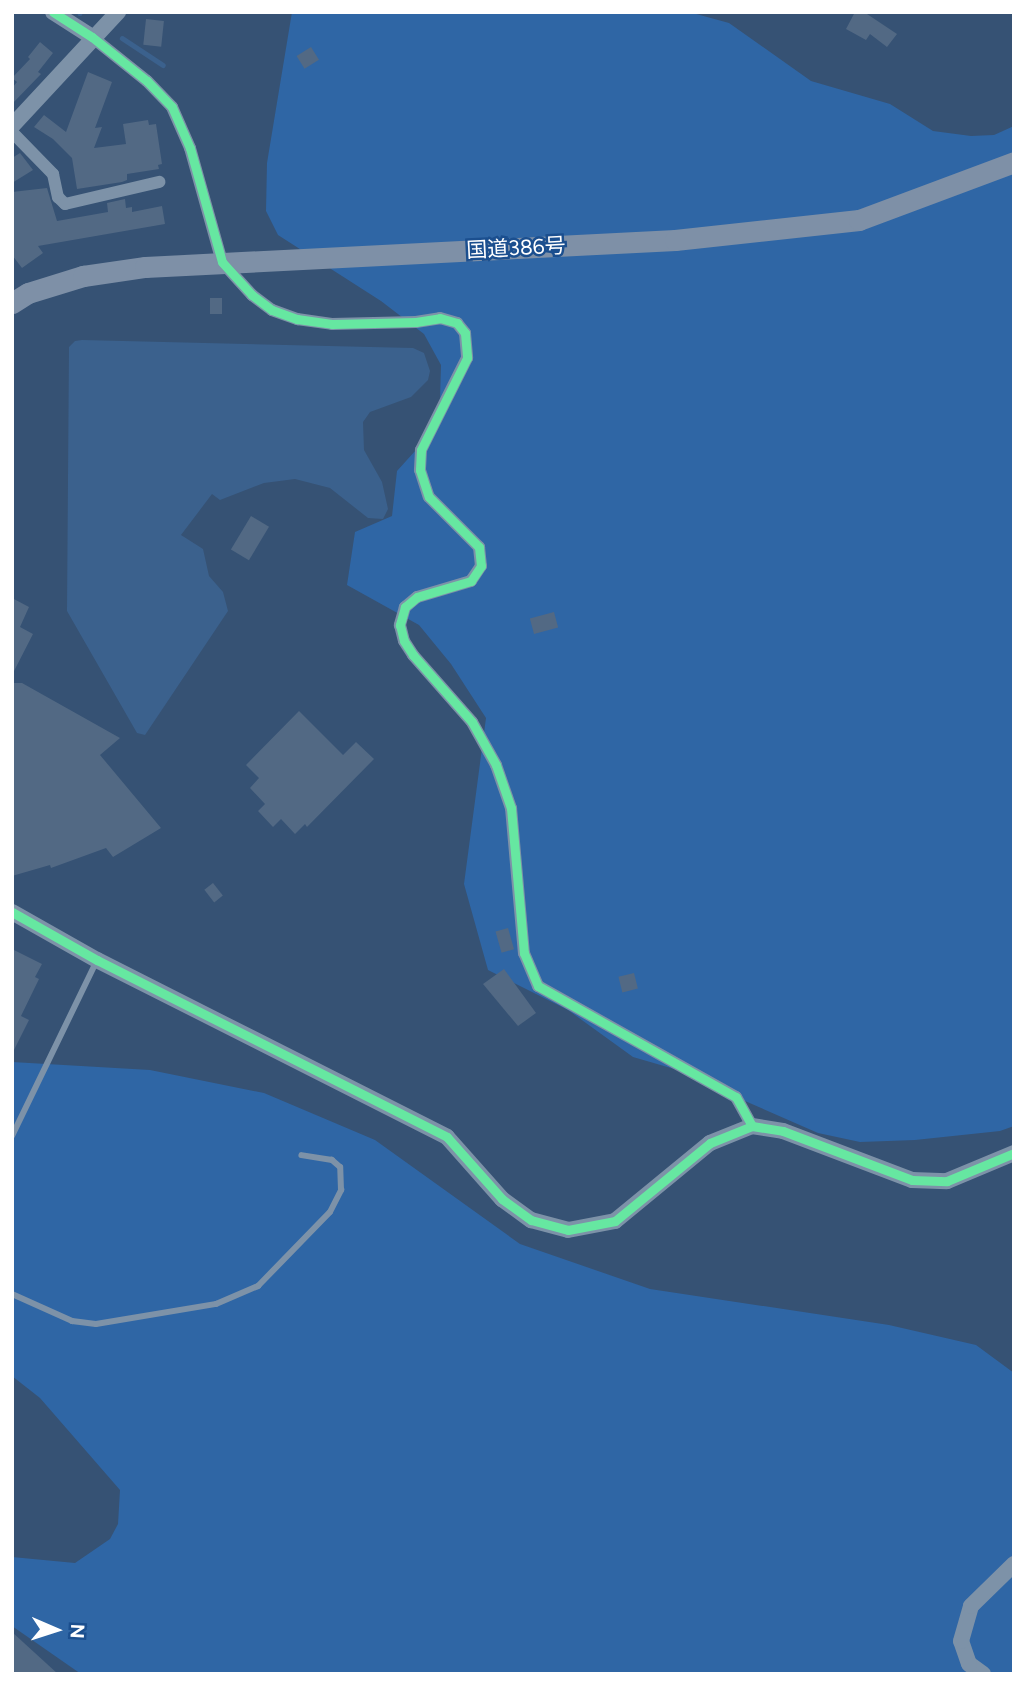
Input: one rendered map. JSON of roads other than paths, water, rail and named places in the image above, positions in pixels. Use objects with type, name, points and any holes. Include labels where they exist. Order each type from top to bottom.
[{"type":"highway","name":"国道386号","points":[[12,303],[29,293],[83,276],[145,267],[675,240],[859,220],[1014,162]]},
{"type":"street","points":[[53,12],[92,37],[147,81],[172,107],[190,148],[222,262],[252,295],[272,310],[297,319],[332,324],[416,322],[440,318],[457,323],[465,333],[467,358],[421,450],[420,470],[429,497],[479,548],[481,566],[471,580],[417,597],[405,607],[400,625],[404,640],[413,655],[472,722],[496,765],[511,808],[524,953],[538,986],[736,1097],[752,1126]]},
{"type":"street","points":[[12,125],[118,12]]},
{"type":"street","points":[[12,132],[53,174],[58,197],[65,204],[159,182]]},
{"type":"street","points":[[12,912],[97,960],[447,1137],[502,1199],[531,1220],[568,1230],[615,1221],[710,1143],[752,1126],[783,1131],[912,1180],[947,1181],[1014,1153]]},
{"type":"street","points":[[983,1674],[969,1664],[961,1641],[971,1606],[1014,1564]]},
{"type":"lane","points":[[12,1136],[97,960]]},
{"type":"lane","points":[[12,1294],[72,1321],[96,1324],[216,1304],[258,1286],[330,1212],[341,1190],[340,1167],[332,1160],[300,1155]]},
{"type":"waterway","points":[[122,38],[163,65]]}]
